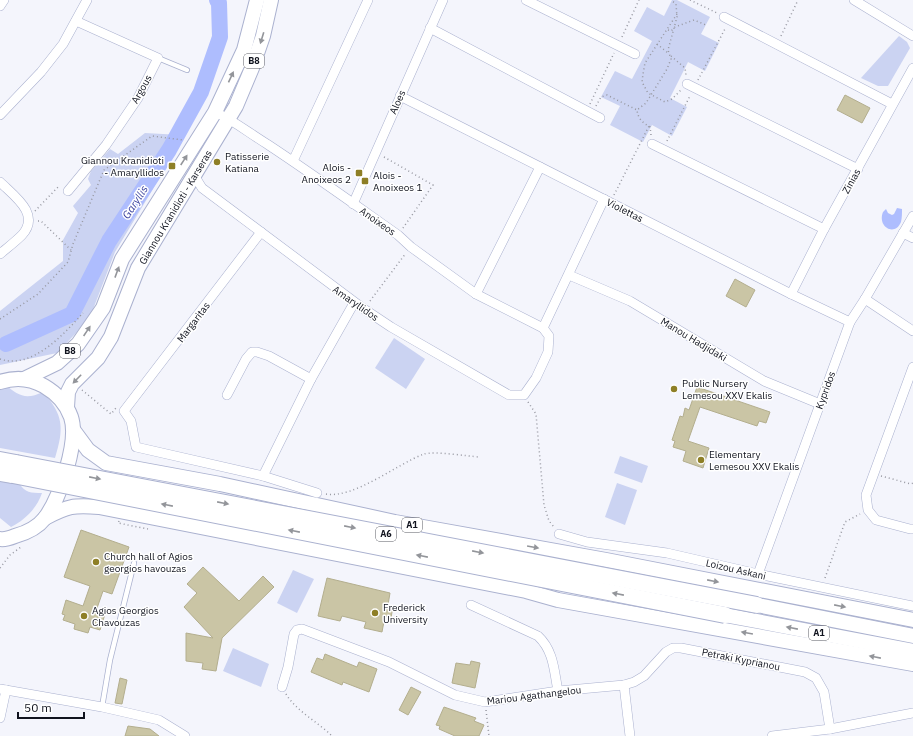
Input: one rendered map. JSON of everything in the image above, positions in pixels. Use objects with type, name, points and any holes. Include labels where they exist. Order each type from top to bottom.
[{"type":"highway","name":"A6","points":[[7,468],[757,605]]},
{"type":"highway","name":"A6","points":[[7,468],[725,615]]},
{"type":"main road","name":"Giannou Kranidioti - Karseras","points":[[24,379],[57,362],[78,344],[103,308],[122,259],[215,112],[244,50],[257,0]]},
{"type":"main road","name":"Giannou Kranidioti - Karseras","points":[[67,407],[68,392],[72,384],[98,358],[112,337],[138,268],[186,188],[197,181],[230,118],[252,68],[263,36],[271,0]]},
{"type":"main road","name":"B8","points":[[0,382],[10,378],[24,379],[40,384],[55,393],[67,407],[74,430],[68,464],[53,504],[45,518],[35,527],[23,534],[5,538],[0,548]]},
{"type":"main road","name":"A1","points":[[74,430],[88,450],[106,463],[220,484],[395,522],[606,560]]},
{"type":"main road","points":[[45,518],[63,508],[78,505],[99,507],[526,591],[558,600],[913,664]]},
{"type":"main road","points":[[606,560],[757,605]]},
{"type":"main road","points":[[606,560],[913,620]]},
{"type":"main road","points":[[558,600],[688,614],[725,615]]},
{"type":"main road","name":"A1","points":[[757,605],[913,636]]},
{"type":"main road","name":"A1","points":[[725,615],[913,650]]},
{"type":"street","points":[[0,6],[4,0]]},
{"type":"street","points":[[0,115],[42,72],[63,44],[87,0]]},
{"type":"street","points":[[293,162],[368,0]]},
{"type":"street","name":"Aloes","points":[[353,204],[443,0]]},
{"type":"street","points":[[526,0],[634,54]]},
{"type":"street","points":[[854,0],[913,36]]},
{"type":"street","points":[[724,17],[892,104]]},
{"type":"street","points":[[76,21],[158,58]]},
{"type":"street","points":[[430,28],[593,114]]},
{"type":"street","name":"Argous","points":[[68,191],[106,145],[138,98],[158,58]]},
{"type":"street","name":"Zinias","points":[[791,294],[824,229],[913,68]]},
{"type":"street","points":[[687,84],[858,169]]},
{"type":"street","name":"Violettas","points":[[400,96],[791,294],[850,322]]},
{"type":"street","name":"Anoixeos","points":[[215,112],[230,118],[398,235],[476,294],[543,328]]},
{"type":"street","points":[[652,144],[824,229]]},
{"type":"street","points":[[476,294],[540,167]]},
{"type":"street","name":"Amaryllidos","points":[[197,181],[354,303],[391,328],[510,395],[524,395]]},
{"type":"street","points":[[0,182],[24,206],[28,215],[28,224],[22,235],[0,254]]},
{"type":"street","points":[[524,395],[536,378],[548,352],[549,336],[543,328],[607,201]]},
{"type":"street","name":"Kypridos","points":[[758,574],[850,322],[913,216]]},
{"type":"street","name":"Margaritas","points":[[126,408],[261,232]]},
{"type":"street","points":[[903,232],[913,238]]},
{"type":"street","name":"Manou Hadjidaki","points":[[569,275],[630,301],[764,381],[820,404]]},
{"type":"street","points":[[865,299],[913,331]]},
{"type":"street","points":[[262,476],[311,379],[354,303]]},
{"type":"street","points":[[227,394],[246,359],[252,352],[258,352],[269,356],[311,379]]},
{"type":"street","points":[[913,367],[866,495],[868,510],[876,520],[913,529]]},
{"type":"street","points":[[126,408],[131,422],[136,447],[262,476],[317,493]]},
{"type":"street","name":"Loizou Askani","points":[[560,534],[587,542],[667,553],[822,588],[913,606]]},
{"type":"street","points":[[470,605],[538,636],[545,642],[550,653],[558,691]]},
{"type":"street","name":"Mariou Agathangelou","points":[[282,687],[288,667],[294,634],[297,630],[302,629],[389,662],[455,695],[485,702],[558,691],[624,686]]},
{"type":"street","name":"Petraki Kyprianou","points":[[624,686],[644,676],[666,652],[673,648],[681,648],[805,672],[816,678],[824,692],[830,729]]},
{"type":"street","points":[[624,686],[630,736]]},
{"type":"street","points":[[0,718],[3,690],[102,707],[159,720],[185,736]]},
{"type":"street","points":[[772,736],[830,729],[913,713]]},
{"type":"lane","points":[[158,58],[187,70]]},
{"type":"lane","points":[[102,707],[110,660],[134,563]]},
{"type":"path","points":[[593,114],[618,46],[640,0]]},
{"type":"path","points":[[669,53],[668,50],[675,27],[677,14],[676,4],[671,0]]},
{"type":"path","points":[[690,0],[724,17]]},
{"type":"path","points":[[777,44],[798,0]]},
{"type":"path","points":[[658,44],[685,68],[687,84],[672,99],[665,102],[648,93],[642,82],[643,74],[645,63],[677,14]]},
{"type":"path","points":[[667,30],[671,31],[675,27],[694,20],[706,25]]},
{"type":"path","points":[[637,110],[651,95],[667,69],[671,56]]},
{"type":"path","points":[[593,114],[601,97],[607,96],[637,110],[640,118],[650,127],[652,144]]},
{"type":"path","points":[[607,201],[649,126]]},
{"type":"path","points":[[0,318],[38,294],[68,262],[73,244],[104,170],[152,136],[183,140]]},
{"type":"path","points":[[375,152],[433,185],[398,235]]},
{"type":"path","points":[[36,210],[58,188]]},
{"type":"path","points":[[28,219],[41,221],[71,250]]},
{"type":"path","points":[[364,309],[412,246]]},
{"type":"path","points":[[0,359],[19,360],[34,356],[44,350],[66,331],[83,313]]},
{"type":"path","points":[[78,388],[111,414],[122,401],[126,408]]},
{"type":"path","points":[[524,395],[536,414],[544,505],[549,521],[560,534]]},
{"type":"path","points":[[317,493],[335,496],[354,489],[425,454],[457,454],[479,457]]},
{"type":"path","points":[[874,474],[911,484],[913,483]]},
{"type":"path","points":[[822,588],[845,522],[868,510]]},
{"type":"path","points":[[129,526],[119,522],[146,526]]},
{"type":"path","points":[[0,568],[10,555],[25,544]]},
{"type":"path","points":[[282,687],[289,698],[332,736]]},
{"type":"path","points":[[485,702],[489,736]]},
{"type":"shaded area","points":[[672,0],[677,0],[710,17],[701,34],[719,43],[705,71],[688,62],[670,98],[687,107],[672,136],[652,125],[643,142],[610,125],[620,106],[601,97],[615,71],[632,79],[652,41],[634,31],[647,7],[664,16]]},
{"type":"shaded area","points":[[899,36],[907,42],[910,48],[888,86],[878,86],[861,78]]},
{"type":"shaded area","points":[[145,133],[181,135],[153,189],[115,252],[92,312],[76,333],[57,353],[0,365],[0,311],[63,261],[63,240],[78,213],[73,206],[91,185],[88,179],[91,171],[110,149],[118,154]]},
{"type":"shaded area","points":[[394,338],[425,359],[406,389],[375,368]]},
{"type":"shaded area","points":[[5,384],[22,396],[32,396],[43,392],[50,400],[58,415],[61,430],[55,458],[0,448],[0,386]]},
{"type":"shaded area","points":[[620,456],[648,466],[642,483],[614,473]]},
{"type":"shaded area","points":[[0,479],[19,483],[29,492],[42,493],[37,504],[30,513],[11,527],[0,518]]},
{"type":"shaded area","points":[[617,483],[637,490],[625,525],[605,517]]},
{"type":"shaded area","points":[[293,570],[314,579],[297,613],[277,603]]},
{"type":"shaded area","points":[[233,648],[269,664],[261,687],[223,671]]},
{"type":"water","points":[[897,208],[902,209],[901,222],[895,229],[884,226],[882,222],[883,212],[886,209],[888,213],[892,215]]},
{"type":"building","points":[[845,95],[870,108],[862,123],[837,110]]},
{"type":"building","points":[[735,279],[755,290],[746,307],[726,296]]},
{"type":"building","points":[[697,387],[770,412],[766,423],[759,421],[757,426],[700,407],[688,441],[709,448],[703,468],[683,461],[686,451],[673,447],[675,441],[672,440],[680,416],[683,417],[685,408],[689,410]]},
{"type":"building","name":"Church hall of Agios georgios havouzas","points":[[81,530],[129,547],[112,594],[103,591],[96,611],[105,614],[100,630],[90,627],[88,633],[74,629],[75,624],[63,620],[65,615],[62,614],[66,600],[83,606],[90,586],[64,577]]},
{"type":"building","points":[[203,567],[239,601],[263,576],[274,587],[222,638],[216,671],[202,669],[203,663],[186,661],[186,633],[213,638],[184,607],[197,593],[187,584]]},
{"type":"building","points":[[327,578],[390,593],[388,605],[393,606],[391,618],[385,616],[382,632],[364,628],[366,622],[342,616],[340,621],[318,616]]},
{"type":"building","points":[[325,654],[357,667],[359,662],[377,669],[369,692],[343,682],[342,685],[311,672],[317,658],[323,660]]},
{"type":"building","points":[[471,661],[480,663],[475,688],[452,683],[456,663],[470,665]]},
{"type":"building","points":[[120,678],[127,680],[122,704],[115,703]]},
{"type":"building","points":[[411,687],[421,692],[408,715],[399,710]]},
{"type":"building","points":[[444,707],[476,718],[474,721],[484,725],[479,736],[455,736],[439,729],[440,726],[436,725]]},
{"type":"building","points":[[128,726],[150,729],[159,736],[125,736]]},
{"type":"waterway","name":"Garyllis","points":[[6,344],[72,314],[109,241],[169,150],[201,92],[220,37],[219,3],[217,0]]},
{"type":"place","name":"Patisserie Katiana","points":[[217,162]]},
{"type":"place","name":"Giannou Kranidioti - Amaryllidos","points":[[172,166]]},
{"type":"place","name":"Alois - Anoixeos 2","points":[[359,173]]},
{"type":"place","name":"Alois - Anoixeos 1","points":[[365,181]]},
{"type":"place","name":"Public Nursery Lemesou XXV Ekalis","points":[[674,389]]},
{"type":"place","name":"Elementary Lemesou XXV Ekalis","points":[[701,460]]},
{"type":"place","name":"Church hall of Agios georgios havouzas","points":[[96,562]]},
{"type":"place","name":"Frederick University","points":[[375,613]]},
{"type":"place","name":"Agios Georgios Chavouzas","points":[[84,616]]}]
